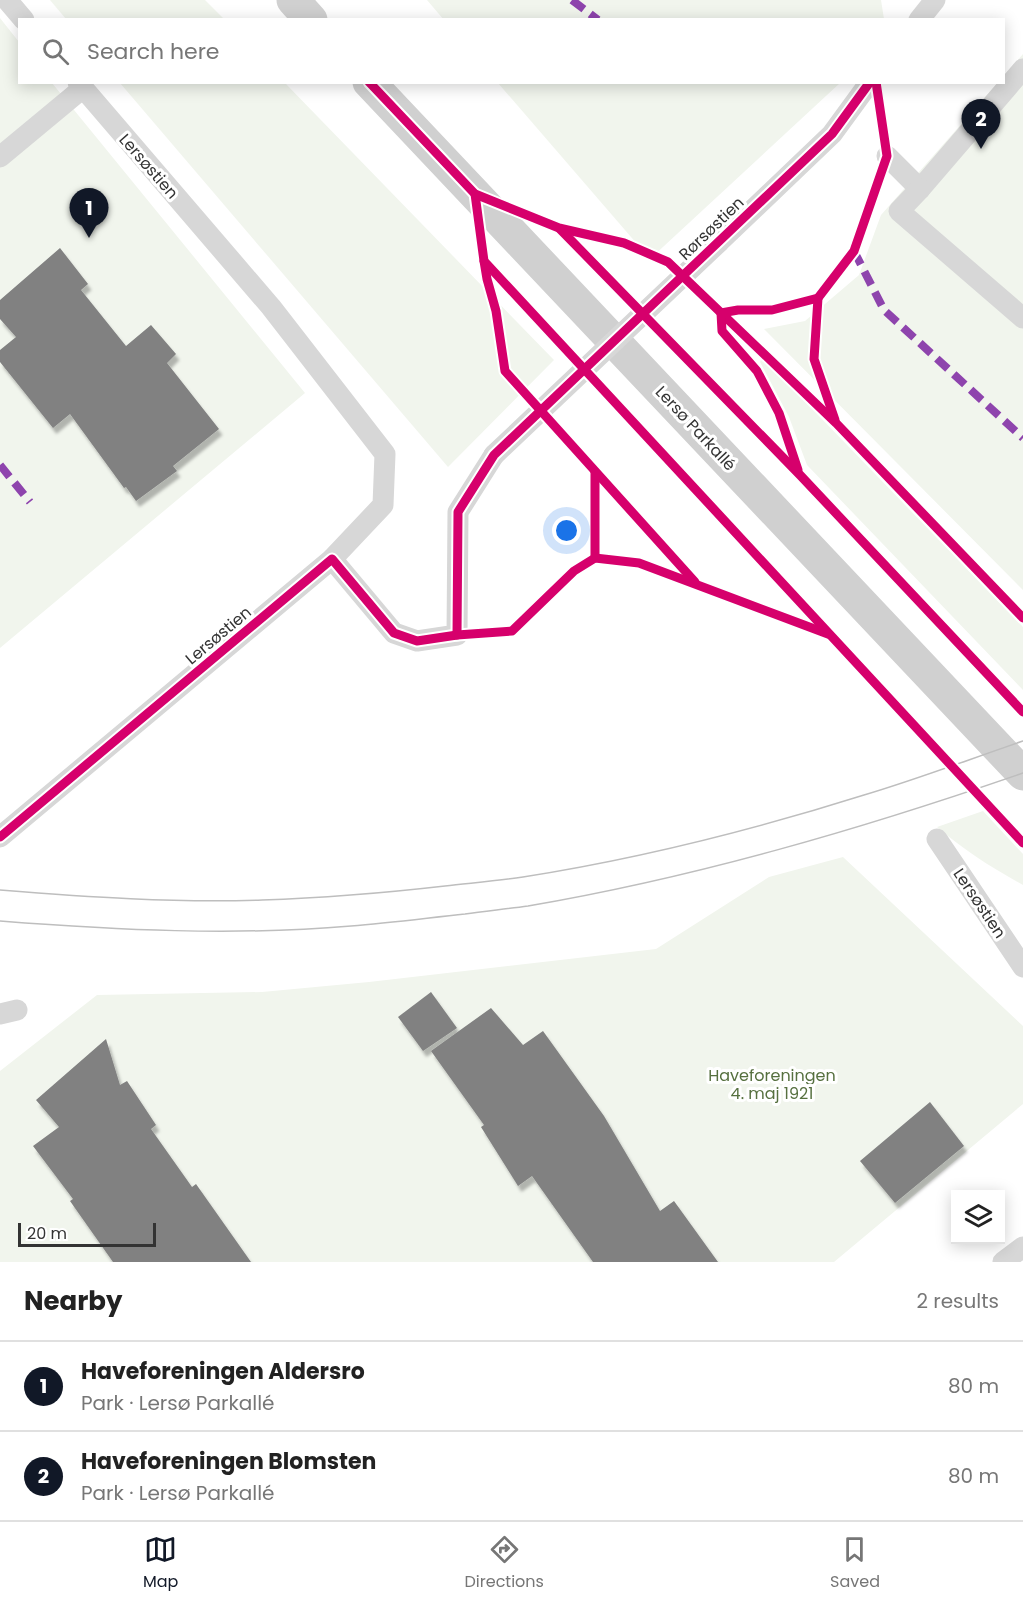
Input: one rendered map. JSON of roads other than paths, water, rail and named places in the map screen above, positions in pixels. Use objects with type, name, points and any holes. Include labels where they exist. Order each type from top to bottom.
[{"type":"street","points":[[293,0],[309,18]]},
{"type":"street","name":"Lersø Parkallé","points":[[371,84],[1023,774]]},
{"type":"lane","points":[[7,0],[22,18]]},
{"type":"lane","points":[[922,18],[935,0]]},
{"type":"lane","points":[[1023,69],[899,211],[1023,318]]},
{"type":"lane","name":"Rørsøstien","points":[[332,559],[394,633],[417,641],[457,635],[458,512],[494,456],[832,134],[869,84]]},
{"type":"lane","name":"Lersøstien","points":[[0,157],[80,85],[271,308],[385,454],[383,505],[332,559],[0,837]]},
{"type":"lane","points":[[887,156],[920,189]]},
{"type":"lane","name":"Lersøstien","points":[[937,839],[1023,967]]},
{"type":"lane","points":[[1003,1262],[1023,1247]]},
{"type":"tram line","points":[[0,890],[98,897],[229,901],[376,893],[523,877],[609,862],[780,820],[904,782],[1023,741]]},
{"type":"tram line","points":[[0,921],[131,929],[263,931],[365,925],[528,906],[654,881],[778,850],[1023,773]]},
{"type":"place","name":"Haveforeningen Blomsten","points":[[981,149]]},
{"type":"place","name":"Haveforeningen Aldersro","points":[[89,238]]},
{"type":"park label","name":"Haveforeningen 4. maj 1921","points":[[772,1084]]}]
